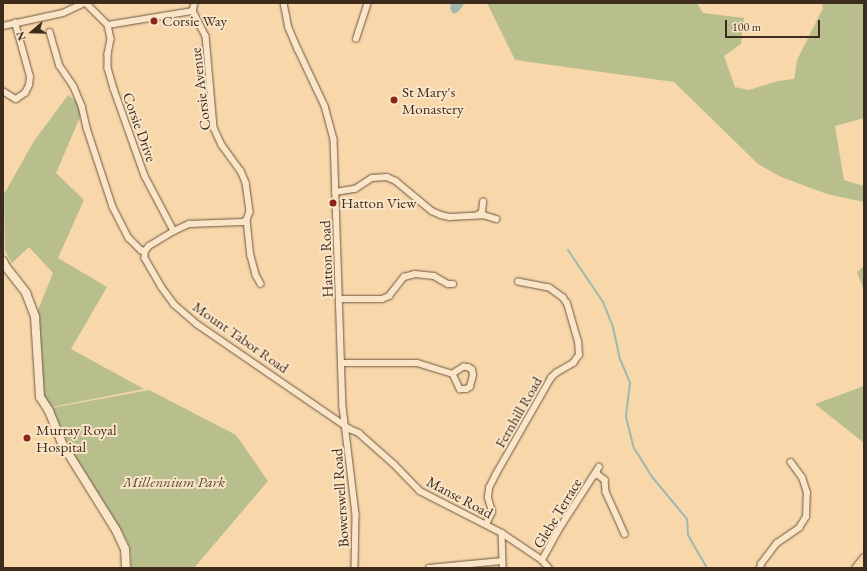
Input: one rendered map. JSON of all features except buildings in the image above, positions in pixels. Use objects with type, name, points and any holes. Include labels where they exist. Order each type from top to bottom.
[{"type":"main road","points":[[856,568],[864,558]]},
{"type":"street","points":[[3,26],[63,13],[85,3],[108,25],[193,11],[195,3]]},
{"type":"street","name":"Hatton Road","points":[[284,3],[295,42],[309,70],[330,120],[334,139],[341,363],[343,407],[346,427]]},
{"type":"street","points":[[356,39],[368,3]]},
{"type":"street","name":"Corsie Avenue","points":[[193,11],[206,36],[214,128],[222,145],[244,178],[250,212],[248,220],[252,261],[256,275],[261,284]]},
{"type":"street","points":[[3,91],[16,100],[25,93],[29,85],[30,77],[15,24]]},
{"type":"street","name":"Corsie Drive","points":[[108,25],[111,39],[108,54],[108,68],[114,89],[145,176],[174,231]]},
{"type":"street","name":"Mount Tabor Road","points":[[50,32],[60,66],[74,87],[82,106],[87,128],[113,207],[130,238],[136,246],[145,251],[145,258],[161,286],[174,304],[185,314],[346,427]]},
{"type":"street","points":[[335,192],[353,190],[372,178],[386,177],[396,181],[428,208],[441,216],[450,217],[478,215],[496,219]]},
{"type":"street","points":[[478,215],[483,208],[483,202]]},
{"type":"street","points":[[145,251],[149,246],[181,227],[197,223],[243,222],[248,220]]},
{"type":"street","points":[[3,261],[26,293],[35,317],[40,397],[49,411],[66,450],[116,530],[125,549],[126,568]]},
{"type":"street","points":[[339,299],[382,298],[389,296],[404,277],[415,274],[434,276],[448,284],[453,284]]},
{"type":"street","name":"Fernhill Road","points":[[486,524],[492,512],[488,498],[488,488],[551,378],[556,373],[573,363],[579,355],[578,342],[567,304],[563,298],[549,288],[519,282]]},
{"type":"street","points":[[341,363],[410,362],[453,374]]},
{"type":"street","name":"Manse Road","points":[[346,427],[359,433],[388,458],[420,491],[502,533],[542,560],[549,568]]},
{"type":"street","name":"Bowerswell Road","points":[[346,427],[356,514],[355,568]]},
{"type":"street","points":[[760,568],[761,564],[777,543],[799,528],[806,517],[807,493],[802,478],[791,463]]},
{"type":"street","name":"Glebe Terrace","points":[[542,560],[600,467]]},
{"type":"street","name":"Glebe Terrace","points":[[593,477],[597,474],[605,480],[606,492],[625,534]]},
{"type":"street","points":[[502,533],[503,568]]},
{"type":"street","points":[[429,568],[502,561]]},
{"type":"green space","points":[[487,3],[697,3],[703,13],[744,18],[741,44],[724,56],[735,87],[749,90],[778,81],[794,79],[797,60],[823,8],[822,3],[864,3],[864,118],[835,126],[844,180],[864,186],[864,202],[827,194],[781,177],[758,164],[674,82],[515,60]]},
{"type":"green space","points":[[68,95],[76,101],[81,115],[56,173],[84,200],[58,258],[107,287],[71,349],[144,389],[47,408],[40,397],[35,317],[53,273],[29,247],[12,263],[5,251],[4,194],[34,141]]},
{"type":"green space","points":[[864,266],[864,291],[857,272]]},
{"type":"green space","points":[[864,386],[864,443],[815,404]]},
{"type":"green space","name":"Millennium Park","points":[[149,390],[236,435],[268,481],[194,568],[131,568],[131,556],[128,543],[71,450],[51,408]]},
{"type":"water","points":[[451,4],[464,4],[458,12],[453,14],[450,8]]},
{"type":"waterway","points":[[568,250],[603,302],[613,327],[620,359],[630,383],[626,417],[634,448],[653,478],[687,519],[688,535],[707,568]]},
{"type":"place","name":"Corsie Way","points":[[154,21]]},
{"type":"place","name":"St Mary's Monastery","points":[[394,100]]},
{"type":"place","name":"Hatton View","points":[[333,203]]},
{"type":"place","name":"Murray Royal Hospital","points":[[27,438]]}]
